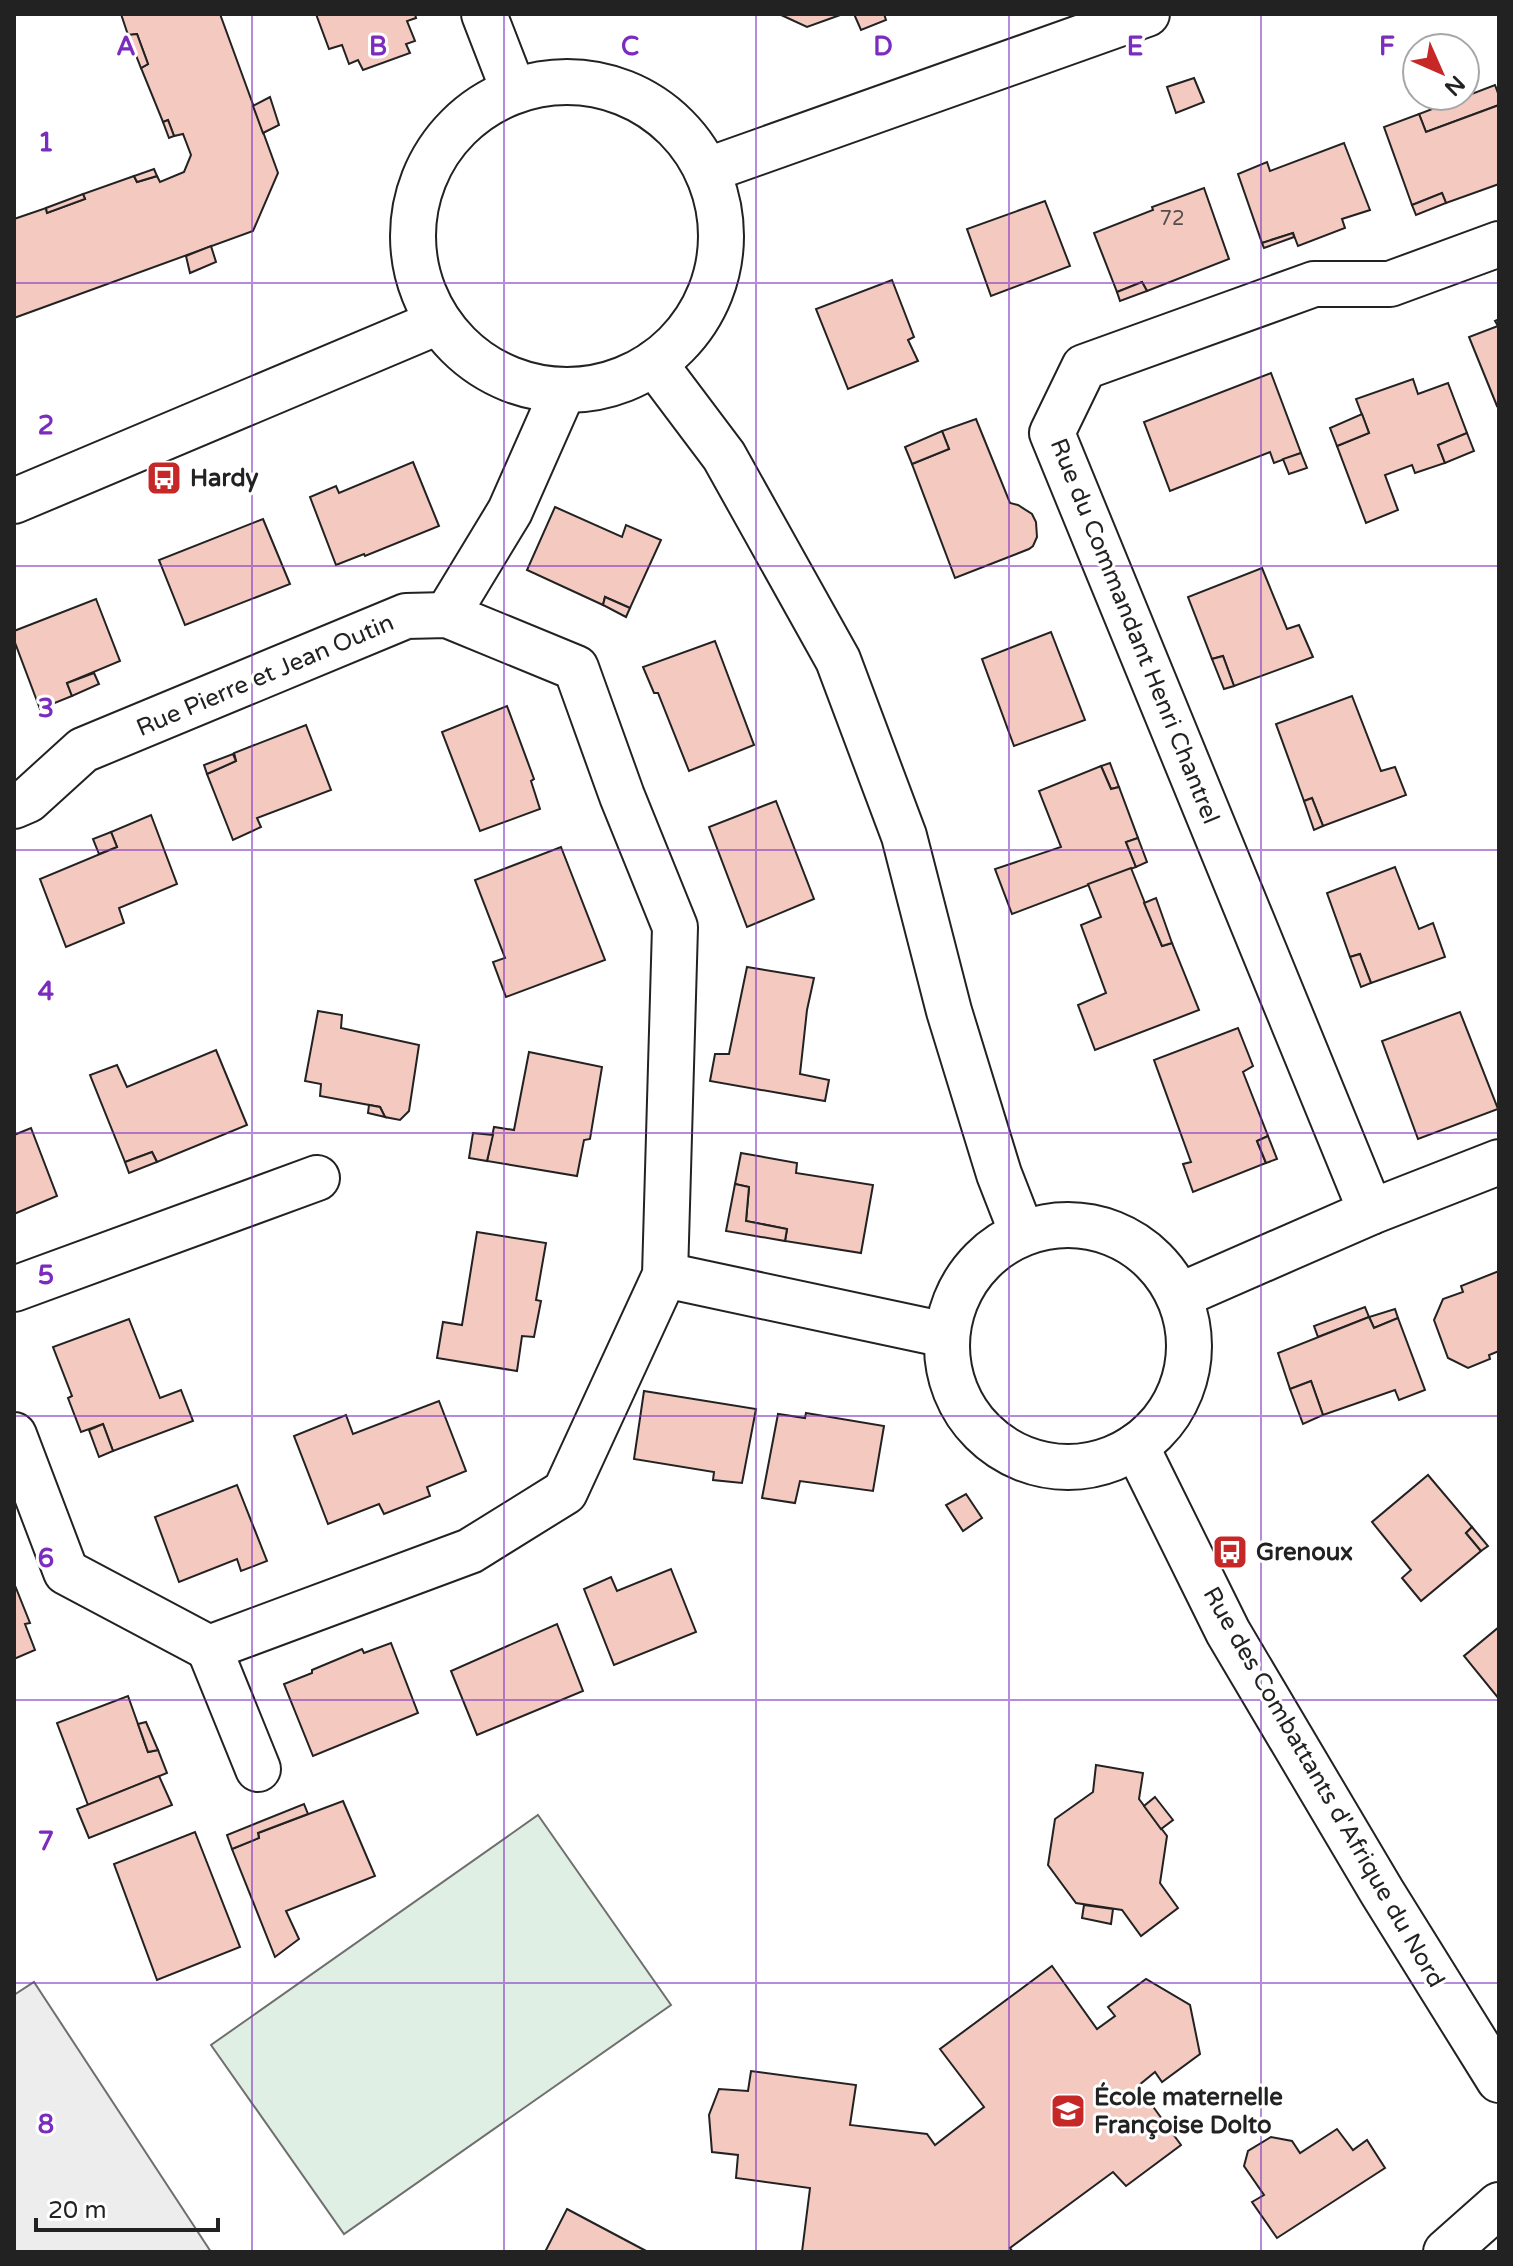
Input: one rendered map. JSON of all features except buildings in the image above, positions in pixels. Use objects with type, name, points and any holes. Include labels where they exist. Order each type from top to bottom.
[{"type":"street","points":[[484,14],[513,89]]},
{"type":"street","points":[[708,170],[1147,14]]},
{"type":"street","points":[[558,80],[604,85],[647,102],[683,132],[708,170],[721,212],[721,256],[709,297],[686,335],[654,363],[611,384],[563,391],[523,385],[486,369],[436,323],[413,259],[414,207],[432,157],[467,116],[513,89],[558,80]]},
{"type":"street","name":"Rue du Commandant Henri Chantrel","points":[[1371,1212],[1052,433],[1084,367],[1314,284],[1390,284],[1499,244]]},
{"type":"street","points":[[14,501],[436,323]]},
{"type":"street","points":[[654,363],[724,456],[838,660],[904,836],[949,1011],[999,1174],[1022,1233]]},
{"type":"street","points":[[447,615],[510,511],[563,391]]},
{"type":"street","name":"Rue Pierre et Jean Outin","points":[[14,806],[28,800],[83,750],[406,616],[447,615],[576,668],[622,796],[675,927],[665,1275],[565,1492],[470,1551],[209,1648]]},
{"type":"street","points":[[1179,1296],[1371,1212],[1499,1162]]},
{"type":"street","points":[[14,1289],[317,1178]]},
{"type":"street","points":[[1058,1224],[1095,1227],[1130,1241],[1158,1265],[1179,1296],[1189,1337],[1185,1378],[1166,1416],[1136,1446],[1101,1463],[1062,1468],[1024,1459],[990,1440],[964,1410],[950,1375],[946,1335],[954,1303],[970,1274],[993,1250],[1022,1233],[1058,1224]]},
{"type":"street","points":[[665,1275],[946,1335]]},
{"type":"street","points":[[14,1435],[66,1572],[209,1648],[258,1769]]},
{"type":"street","name":"Rue des Combattants d'Afrique du Nord","points":[[1136,1446],[1228,1632],[1382,1892],[1499,2080]]},
{"type":"street","points":[[1446,2252],[1499,2205]]},
{"type":"green space","points":[[538,1815],[671,2005],[344,2234],[211,2045]]},
{"type":"shaded area","points":[[34,1982],[211,2252],[14,2252],[14,1995]]},
{"type":"place","name":"Hardy","points":[[164,478]]},
{"type":"place","name":"Grenoux","points":[[1230,1552]]},
{"type":"place","name":"École maternelle Françoise Dolto","points":[[1068,2111]]}]
